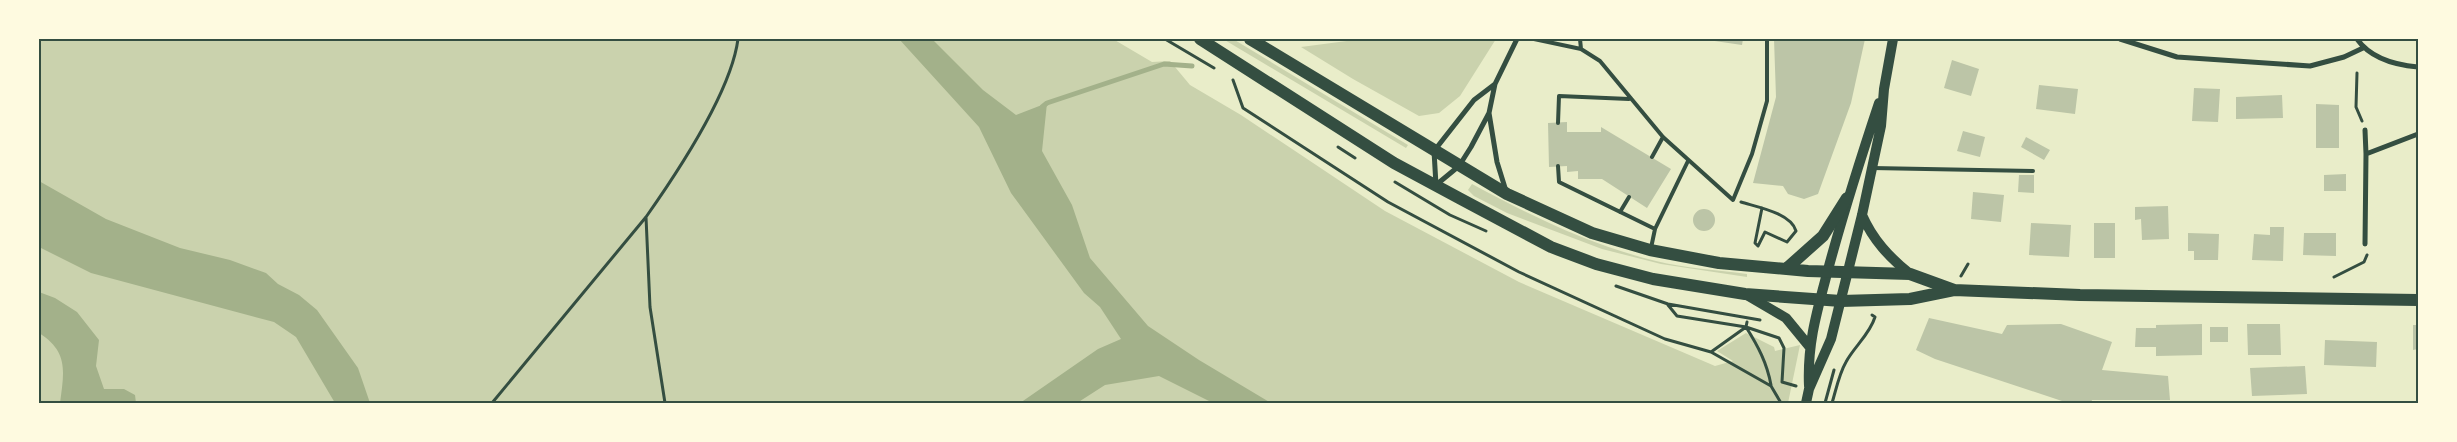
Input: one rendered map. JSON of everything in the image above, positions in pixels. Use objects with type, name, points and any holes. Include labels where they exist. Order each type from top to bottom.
[{"type":"main road","points":[[1200,39],[1306,109],[1436,186],[1551,247],[1596,264],[1653,279],[1745,294],[1841,301],[1910,298],[1954,290],[2080,295],[2418,300]]},
{"type":"main road","points":[[1250,39],[1507,194],[1592,233],[1650,250],[1719,263],[1786,269],[1910,274]]},
{"type":"main road","points":[[1806,403],[1809,389],[1831,339],[1862,215],[1881,126],[1884,89],[1893,39]]},
{"type":"main road","points":[[1809,389],[1809,346],[1820,300],[1847,198],[1884,89]]},
{"type":"main road","points":[[1786,269],[1823,236],[1847,198]]},
{"type":"main road","points":[[1862,215],[1878,243],[1894,262],[1910,274],[1954,290]]},
{"type":"main road","points":[[1745,294],[1786,318],[1809,346]]},
{"type":"street","points":[[1436,186],[1459,166],[1489,113],[1495,84],[1516,39]]},
{"type":"street","points":[[2120,39],[2177,57],[2310,66],[2336,60],[2363,48]]},
{"type":"street","points":[[2357,39],[2363,48],[2380,58],[2394,63],[2418,67]]},
{"type":"street","points":[[1436,186],[1434,151],[1474,100],[1495,84]]},
{"type":"street","points":[[1489,113],[1497,162],[1507,194]]},
{"type":"street","points":[[2365,130],[2365,244]]},
{"type":"street","points":[[2366,154],[2418,134]]},
{"type":"lane","points":[[1534,39],[1580,49],[1600,61],[1663,137],[1734,200],[1752,154],[1767,101],[1767,39]]},
{"type":"lane","points":[[1580,39],[1580,49]]},
{"type":"lane","points":[[1558,123],[1559,96],[1629,98]]},
{"type":"lane","points":[[1652,157],[1663,137]]},
{"type":"lane","points":[[1650,250],[1655,229],[1688,161]]},
{"type":"lane","points":[[1558,166],[1559,182],[1655,229]]},
{"type":"lane","points":[[1872,168],[2033,171]]},
{"type":"lane","points":[[1620,212],[1629,197]]},
{"type":"path","points":[[492,403],[646,217],[690,151],[725,81],[737,40],[742,39]]},
{"type":"path","points":[[1133,39],[1161,39]]},
{"type":"path","points":[[1166,39],[1216,69]]},
{"type":"path","points":[[2356,107],[2357,73]]},
{"type":"path","points":[[1233,80],[1244,108],[1388,202],[1519,272],[1665,339],[1711,352],[1771,386]]},
{"type":"path","points":[[1734,200],[1762,208],[1786,218],[1795,227],[1796,231]]},
{"type":"path","points":[[1762,208],[1755,243],[1758,246],[1765,232],[1787,242],[1796,231]]},
{"type":"path","points":[[646,217],[650,307],[665,403]]},
{"type":"path","points":[[1796,231],[1801,232]]},
{"type":"path","points":[[2334,277],[2364,262],[2367,255]]},
{"type":"path","points":[[1764,321],[1668,304],[1677,316],[1746,327],[1779,338],[1784,348],[1782,382],[1795,385]]},
{"type":"path","points":[[1832,403],[1845,363],[1865,333],[1872,326],[1875,317]]},
{"type":"path","points":[[1711,352],[1746,327],[1747,322]]},
{"type":"path","points":[[1746,327],[1759,346],[1771,386],[1781,403]]},
{"type":"path","points":[[1825,403],[1826,395]]},
{"type":"shaded area","points":[[39,39],[1113,39],[1152,62],[1170,61],[1190,85],[1241,115],[1385,211],[1519,282],[1715,366],[1733,361],[1717,351],[1746,333],[1774,347],[1775,351],[1800,345],[1788,403],[39,403]]},
{"type":"shaded area","points":[[899,39],[932,39],[983,90],[1016,115],[1047,103],[1042,151],[1072,205],[1090,258],[1148,326],[1199,360],[1271,403],[1213,403],[1159,376],[1105,385],[1077,403],[1020,403],[1098,349],[1121,339],[1100,307],[1084,293],[1011,193],[979,127]]},
{"type":"shaded area","points":[[1223,39],[1233,39],[1408,145],[1406,148]]},
{"type":"shaded area","points":[[1362,39],[1496,39],[1460,96],[1439,113],[1419,116],[1301,47]]},
{"type":"shaded area","points":[[39,181],[106,219],[180,248],[230,260],[266,273],[278,284],[299,295],[317,310],[358,368],[370,403],[335,403],[296,337],[274,322],[91,273],[39,247]]},
{"type":"shaded area","points":[[1472,184],[1539,218],[1608,247],[1656,261],[1747,274],[1747,277],[1661,264],[1602,249],[1507,213],[1474,196],[1468,190]]},
{"type":"shaded area","points":[[39,292],[55,298],[77,312],[99,340],[96,366],[104,389],[124,389],[135,395],[136,403],[60,403],[63,382],[62,364],[56,348],[39,333]]},
{"type":"building","points":[[1701,39],[1743,39],[1742,45]]},
{"type":"building","points":[[1774,39],[1865,39],[1851,103],[1818,194],[1804,199],[1788,194],[1783,186],[1753,183],[1776,97]]},
{"type":"building","points":[[1952,60],[1979,69],[1971,96],[1944,88]]},
{"type":"building","points":[[2039,85],[2078,89],[2075,114],[2036,109]]},
{"type":"building","points":[[2194,88],[2220,89],[2218,122],[2192,121]]},
{"type":"building","points":[[2282,95],[2283,118],[2236,119],[2236,97]]},
{"type":"building","points":[[2316,104],[2339,105],[2339,148],[2316,148]]},
{"type":"building","points":[[1567,122],[1567,132],[1601,132],[1601,127],[1671,169],[1647,208],[1602,179],[1578,179],[1578,171],[1567,172],[1567,166],[1549,167],[1548,123]]},
{"type":"building","points":[[1963,131],[1985,137],[1980,157],[1957,151]]},
{"type":"building","points":[[2026,137],[2050,150],[2044,160],[2021,147]]},
{"type":"building","points":[[2346,174],[2346,191],[2324,191],[2324,175]]},
{"type":"building","points":[[2019,175],[2034,175],[2034,193],[2018,192]]},
{"type":"building","points":[[1973,192],[2004,195],[2001,222],[1971,219]]},
{"type":"building","points":[[2168,206],[2169,239],[2142,240],[2141,219],[2135,220],[2135,207]]},
{"type":"building","points":[[1700,209],[1708,209],[1715,216],[1715,224],[1708,231],[1700,231],[1693,224],[1693,216]]},
{"type":"building","points":[[2031,223],[2071,225],[2069,257],[2029,255]]},
{"type":"building","points":[[2094,223],[2115,223],[2115,258],[2094,258]]},
{"type":"building","points":[[2270,227],[2284,227],[2283,261],[2252,260],[2254,234],[2270,235]]},
{"type":"building","points":[[2188,233],[2219,234],[2218,260],[2194,260],[2194,251],[2188,251]]},
{"type":"building","points":[[2304,233],[2336,233],[2336,256],[2303,255]]},
{"type":"building","points":[[1929,318],[2002,334],[2007,325],[2061,324],[2112,342],[2102,370],[2168,376],[2170,400],[2092,400],[2091,403],[2068,403],[1935,359],[1916,350]]},
{"type":"building","points":[[2202,324],[2202,355],[2156,356],[2156,347],[2135,347],[2136,328],[2156,328],[2156,325]]},
{"type":"building","points":[[2247,324],[2280,324],[2281,355],[2248,355]]},
{"type":"building","points":[[2413,325],[2418,325],[2418,349],[2413,350]]},
{"type":"building","points":[[2210,327],[2228,327],[2228,342],[2210,342]]},
{"type":"building","points":[[2325,340],[2377,342],[2376,367],[2324,365]]},
{"type":"building","points":[[2305,366],[2307,394],[2252,396],[2250,368]]},
{"type":"waterway","points":[[1042,107],[1047,103],[1164,64],[1192,66]]}]
